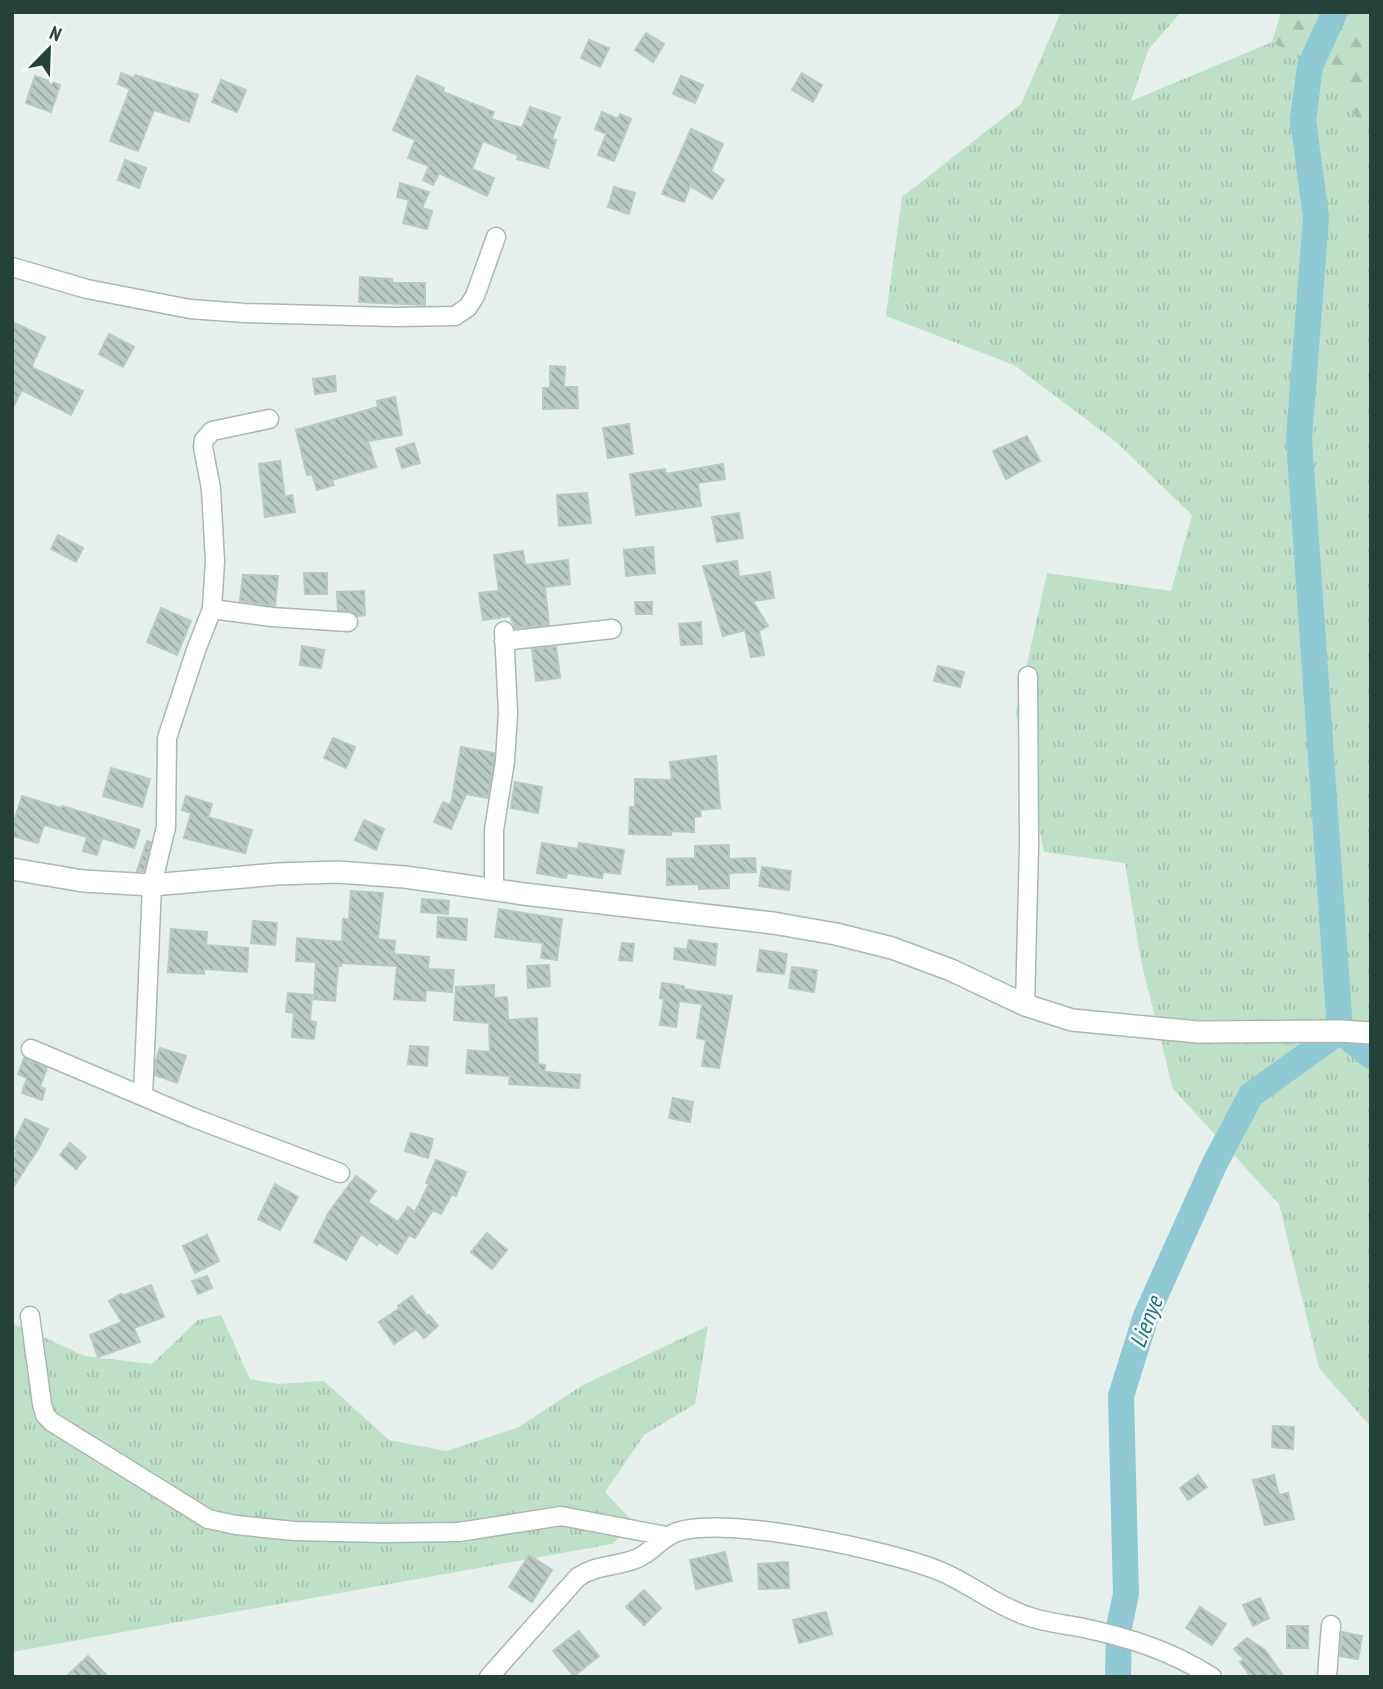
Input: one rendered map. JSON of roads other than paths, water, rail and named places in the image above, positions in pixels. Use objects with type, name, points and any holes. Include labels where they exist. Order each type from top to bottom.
[{"type":"street","points":[[12,267],[87,289],[190,309],[394,317],[455,316],[468,307],[475,296],[495,237]]},
{"type":"street","points":[[143,1096],[152,885],[166,827],[167,738],[195,650],[212,609],[215,561],[211,489],[204,440],[212,431],[269,419]]},
{"type":"street","points":[[212,609],[272,617],[348,622]]},
{"type":"street","points":[[494,888],[494,830],[505,761],[508,713],[504,636],[612,629]]},
{"type":"street","points":[[1025,1005],[1029,847],[1028,676]]},
{"type":"street","points":[[12,869],[83,881],[152,885],[277,874],[337,872],[405,877],[524,894],[773,923],[836,934],[892,948],[951,970],[1025,1005],[1072,1020],[1198,1032],[1371,1033]]},
{"type":"street","points":[[32,1048],[194,1118],[340,1173]]},
{"type":"street","points":[[30,1316],[42,1404],[46,1415],[59,1427],[208,1518],[236,1525],[294,1531],[383,1533],[459,1532],[561,1516],[666,1536]]},
{"type":"street","points":[[489,1677],[578,1577],[588,1570],[638,1558],[666,1536],[700,1527],[731,1528],[834,1543],[918,1563],[944,1573],[1010,1610],[1030,1618],[1146,1643],[1189,1662],[1212,1677]]},
{"type":"street","points":[[1327,1677],[1331,1625]]},
{"type":"waterway","points":[[1335,12],[1310,66],[1303,120],[1316,217],[1299,439],[1340,1031],[1371,1056]]},
{"type":"waterway","name":"Lienye","points":[[1118,1677],[1119,1627],[1126,1594],[1121,1396],[1146,1316],[1214,1165],[1251,1095],[1340,1031]]}]
